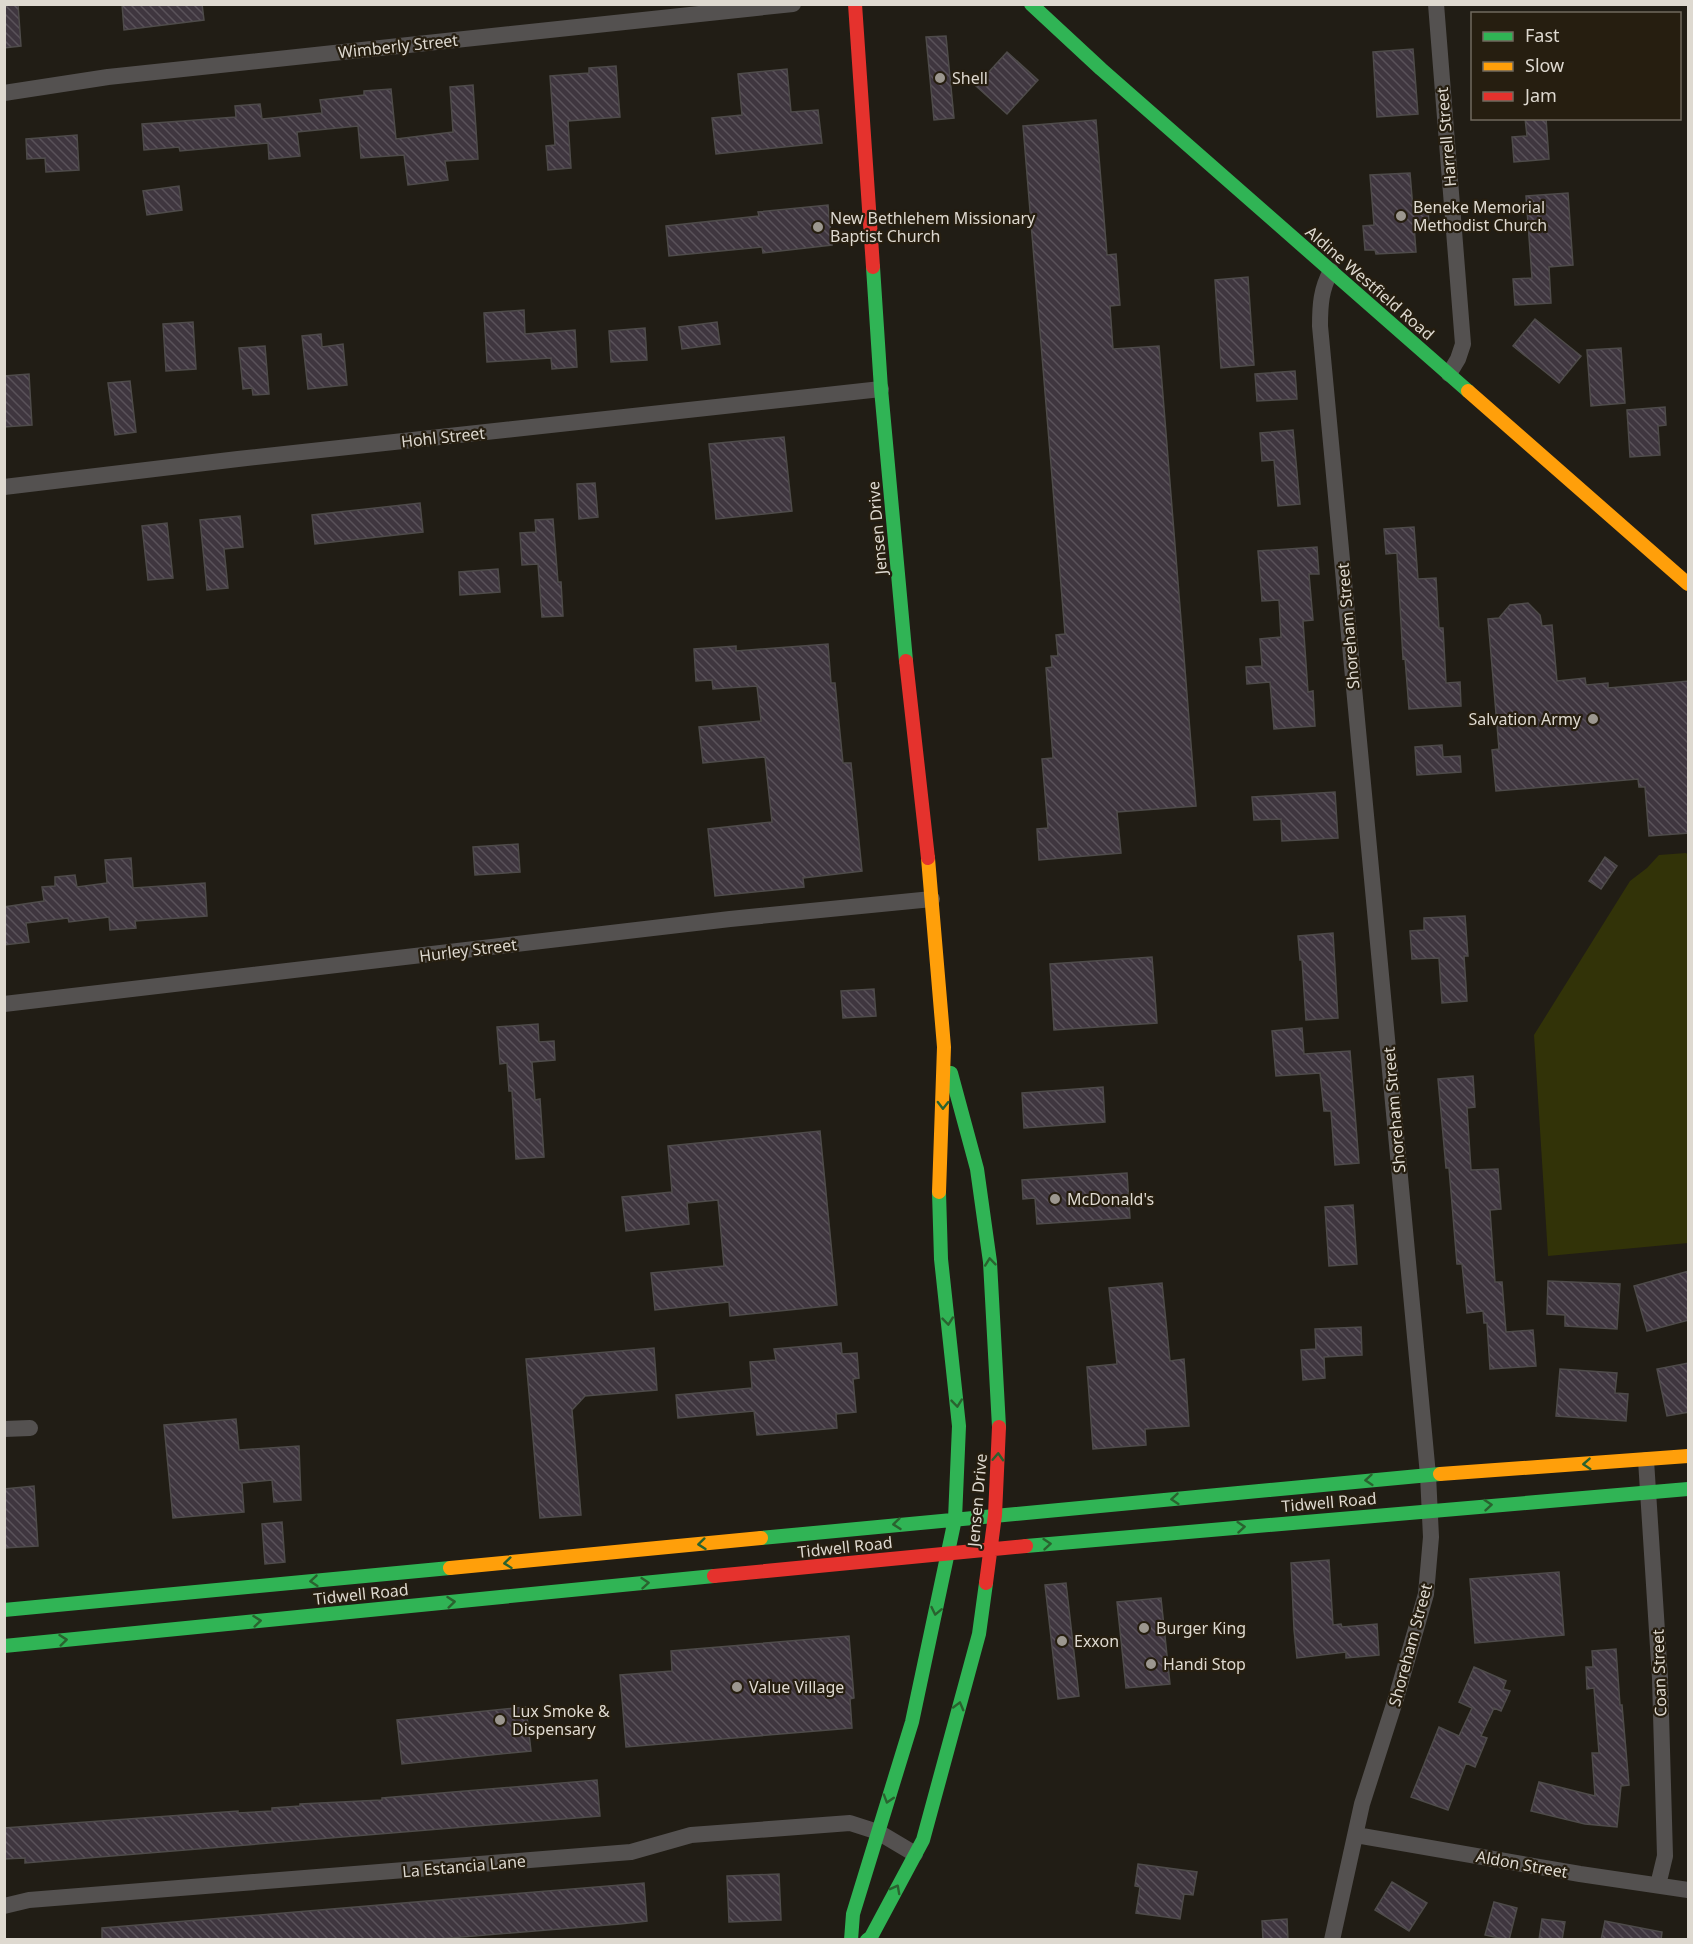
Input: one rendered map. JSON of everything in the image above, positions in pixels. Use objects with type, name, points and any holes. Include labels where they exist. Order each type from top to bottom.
[{"type":"main road","name":"Jensen Drive","points":[[851,1940],[853,1914],[912,1722],[948,1553],[955,1519],[959,1426],[941,1259],[939,1197],[944,1047],[932,899],[904,639],[881,390],[855,4]]},
{"type":"main road","name":"Aldine Westfield Road","points":[[1031,4],[1110,77],[1689,584]]},
{"type":"main road","name":"Jensen Drive","points":[[867,1940],[871,1937],[922,1840],[979,1634],[995,1515],[999,1417],[990,1262],[977,1169],[944,1047]]},
{"type":"main road","name":"Tidwell Road","points":[[4,1646],[144,1614],[736,1557],[955,1519],[1428,1475],[1689,1456]]},
{"type":"main road","name":"Tidwell Road","points":[[4,1610],[144,1614],[736,1557],[948,1553],[1689,1489]]},
{"type":"street","name":"Wimberly Street","points":[[4,93],[119,75],[793,4]]},
{"type":"street","name":"Harrell Street","points":[[1436,4],[1463,344],[1458,359],[1449,374]]},
{"type":"street","name":"Shoreham Street","points":[[1331,271],[1321,298],[1320,326],[1430,1510],[1430,1564],[1426,1594],[1401,1684],[1362,1804],[1332,1940]]},
{"type":"street","name":"Hohl Street","points":[[4,487],[238,459],[881,390]]},
{"type":"street","name":"Hurley Street","points":[[4,1004],[730,919],[932,899]]},
{"type":"street","points":[[4,1429],[30,1428]]},
{"type":"street","name":"Coan Street","points":[[1646,1460],[1660,1678],[1665,1856],[1658,1885]]},
{"type":"street","name":"La Estancia Lane","points":[[4,1906],[41,1899],[631,1852],[691,1835],[850,1823],[878,1832],[915,1854]]},
{"type":"street","name":"Aldon Street","points":[[1356,1835],[1580,1874],[1689,1890]]},
{"type":"shaded area","points":[[1686,853],[1688,855],[1688,1243],[1548,1256],[1534,1035],[1630,881],[1659,855]]},
{"type":"building","points":[[4,4],[18,4],[21,46],[4,48]]},
{"type":"building","points":[[122,4],[202,4],[204,20],[124,30]]},
{"type":"building","name":"Shell","points":[[946,36],[954,118],[934,120],[926,37]]},
{"type":"building","points":[[1413,49],[1418,114],[1377,117],[1373,52]]},
{"type":"building","points":[[1007,52],[1038,80],[1007,114],[976,86]]},
{"type":"building","points":[[616,66],[620,117],[568,121],[571,168],[548,170],[546,146],[555,145],[550,76],[589,73],[589,68]]},
{"type":"building","points":[[787,69],[791,112],[818,110],[822,143],[716,154],[712,118],[742,115],[738,74]]},
{"type":"building","points":[[473,85],[478,159],[445,161],[448,180],[408,185],[404,155],[361,158],[358,126],[297,132],[300,156],[269,159],[268,143],[180,151],[179,147],[144,150],[142,124],[236,117],[235,106],[260,104],[262,119],[322,113],[320,100],[364,95],[364,91],[391,89],[396,139],[453,132],[450,87]]},
{"type":"building","points":[[1096,120],[1107,255],[1116,254],[1120,305],[1110,306],[1113,349],[1159,346],[1196,806],[1117,812],[1121,853],[1039,860],[1037,829],[1048,828],[1042,759],[1053,758],[1046,668],[1052,667],[1051,656],[1058,656],[1056,635],[1065,634],[1023,126]]},
{"type":"building","points":[[1525,120],[1546,120],[1549,159],[1514,162],[1512,137],[1527,136]]},
{"type":"building","points":[[77,135],[79,170],[46,172],[45,158],[27,159],[26,139]]},
{"type":"building","name":"Beneke Memorial Methodist Church","points":[[1410,173],[1413,209],[1428,208],[1429,224],[1414,225],[1416,252],[1376,254],[1375,250],[1365,250],[1363,226],[1374,225],[1370,175]]},
{"type":"building","points":[[179,186],[182,210],[147,215],[143,191]]},
{"type":"building","points":[[1568,193],[1573,265],[1549,267],[1551,303],[1515,305],[1513,279],[1532,278],[1526,196]]},
{"type":"building","points":[[828,205],[832,245],[763,253],[762,247],[669,256],[666,226],[759,216],[758,212]]},
{"type":"building","points":[[1248,277],[1254,365],[1221,368],[1215,280]]},
{"type":"building","points":[[524,310],[525,334],[575,330],[577,367],[552,369],[551,358],[487,362],[484,313]]},
{"type":"building","points":[[1535,319],[1581,356],[1559,383],[1513,346]]},
{"type":"building","points":[[193,322],[196,369],[166,371],[163,324]]},
{"type":"building","points":[[717,322],[720,344],[682,349],[679,327]]},
{"type":"building","points":[[645,328],[647,360],[611,362],[609,331]]},
{"type":"building","points":[[321,334],[322,347],[343,344],[347,385],[308,389],[302,336]]},
{"type":"building","points":[[265,346],[269,394],[253,395],[252,388],[243,389],[239,348]]},
{"type":"building","points":[[1621,348],[1625,403],[1591,406],[1587,350]]},
{"type":"building","points":[[1295,371],[1297,399],[1257,401],[1255,374]]},
{"type":"building","points":[[29,374],[32,425],[4,427],[4,376]]},
{"type":"building","points":[[130,381],[136,432],[115,435],[108,383]]},
{"type":"building","points":[[1665,407],[1666,425],[1658,426],[1660,455],[1630,457],[1627,410]]},
{"type":"building","points":[[1293,430],[1300,504],[1278,506],[1274,460],[1262,461],[1260,433]]},
{"type":"building","points":[[784,437],[792,511],[716,519],[709,444]]},
{"type":"building","points":[[595,483],[598,517],[579,519],[577,484]]},
{"type":"building","points":[[420,503],[423,532],[315,544],[312,515]]},
{"type":"building","points":[[240,516],[243,547],[224,549],[228,588],[207,590],[200,520]]},
{"type":"building","points":[[553,519],[563,616],[542,617],[538,564],[522,565],[520,533],[536,532],[535,520]]},
{"type":"building","points":[[167,523],[173,578],[148,580],[142,526]]},
{"type":"building","points":[[1414,527],[1418,579],[1436,578],[1439,628],[1443,628],[1446,683],[1460,682],[1461,706],[1409,709],[1405,658],[1403,659],[1397,553],[1386,554],[1384,529]]},
{"type":"building","points":[[1317,547],[1319,574],[1309,574],[1313,620],[1303,621],[1308,692],[1313,691],[1315,726],[1274,729],[1270,682],[1247,684],[1246,667],[1262,666],[1260,639],[1281,637],[1279,600],[1262,601],[1258,551]]},
{"type":"building","points":[[498,569],[500,592],[460,595],[459,572]]},
{"type":"building","name":"Salvation Army","points":[[1528,603],[1540,615],[1542,626],[1552,625],[1557,681],[1585,678],[1586,685],[1608,683],[1608,688],[1689,681],[1689,833],[1649,836],[1645,787],[1639,787],[1638,779],[1496,791],[1492,750],[1499,749],[1488,619],[1499,618],[1510,605]]},
{"type":"building","points":[[828,644],[831,683],[835,683],[843,763],[851,763],[862,871],[803,878],[804,887],[715,896],[708,829],[772,822],[765,757],[703,763],[699,727],[761,721],[757,686],[713,689],[712,680],[696,681],[694,649],[736,646],[736,651]]},
{"type":"building","points":[[1442,745],[1443,757],[1460,756],[1461,772],[1417,775],[1415,747]]},
{"type":"building","points":[[1335,792],[1338,838],[1282,841],[1281,819],[1254,820],[1252,797]]},
{"type":"building","points":[[518,844],[520,872],[475,875],[473,847]]},
{"type":"building","points":[[1605,857],[1617,866],[1601,889],[1589,881]]},
{"type":"building","points":[[131,858],[133,888],[205,883],[207,916],[135,921],[136,928],[110,930],[109,917],[69,922],[68,918],[26,923],[29,942],[4,945],[4,907],[44,901],[42,887],[55,886],[55,877],[75,875],[77,887],[107,883],[105,860]]},
{"type":"building","points":[[1465,916],[1468,956],[1464,956],[1467,1001],[1442,1003],[1439,958],[1412,959],[1410,931],[1424,930],[1424,918]]},
{"type":"building","points":[[1333,933],[1338,1018],[1306,1020],[1298,936]]},
{"type":"building","points":[[1152,957],[1157,1023],[1054,1030],[1050,964]]},
{"type":"building","points":[[874,989],[876,1016],[843,1018],[841,991]]},
{"type":"building","points":[[538,1024],[539,1042],[554,1041],[555,1060],[532,1062],[535,1100],[540,1099],[544,1157],[516,1159],[512,1091],[509,1091],[507,1063],[500,1064],[497,1027]]},
{"type":"building","points":[[1302,1028],[1304,1054],[1350,1051],[1359,1163],[1335,1165],[1331,1111],[1324,1111],[1320,1073],[1276,1076],[1272,1031]]},
{"type":"building","points":[[1473,1076],[1475,1107],[1467,1108],[1471,1170],[1498,1169],[1501,1209],[1490,1210],[1495,1282],[1502,1282],[1506,1332],[1533,1330],[1536,1366],[1490,1369],[1487,1323],[1484,1323],[1483,1311],[1467,1313],[1462,1264],[1457,1264],[1449,1168],[1446,1168],[1438,1079]]},
{"type":"building","points":[[1103,1087],[1105,1122],[1024,1128],[1022,1093]]},
{"type":"building","points":[[820,1131],[837,1305],[730,1316],[729,1302],[655,1310],[651,1273],[724,1266],[718,1200],[687,1203],[689,1224],[626,1231],[622,1197],[672,1192],[668,1146]]},
{"type":"building","points":[[1127,1173],[1130,1218],[1037,1224],[1035,1198],[1023,1199],[1022,1180]]},
{"type":"building","points":[[1353,1205],[1357,1264],[1329,1266],[1325,1207]]},
{"type":"building","points":[[1689,1271],[1689,1320],[1647,1331],[1634,1286]]},
{"type":"building","points":[[1548,1281],[1620,1284],[1617,1329],[1565,1326],[1565,1315],[1547,1314]]},
{"type":"building","points":[[1162,1283],[1170,1361],[1184,1359],[1189,1426],[1145,1429],[1146,1445],[1093,1449],[1087,1367],[1117,1364],[1109,1288]]},
{"type":"building","points":[[1361,1327],[1362,1355],[1324,1357],[1325,1378],[1303,1380],[1301,1350],[1316,1349],[1315,1329]]},
{"type":"building","points":[[841,1343],[842,1354],[857,1353],[859,1378],[853,1379],[856,1412],[836,1414],[837,1428],[757,1435],[754,1411],[678,1418],[676,1395],[752,1388],[750,1362],[776,1360],[774,1349]]},
{"type":"building","points":[[654,1348],[657,1390],[585,1396],[572,1410],[581,1515],[540,1518],[526,1359]]},
{"type":"building","points":[[1689,1363],[1689,1412],[1667,1416],[1657,1369]]},
{"type":"building","points":[[1560,1369],[1617,1373],[1615,1393],[1628,1394],[1626,1421],[1556,1416]]},
{"type":"building","points":[[236,1419],[239,1450],[299,1446],[301,1500],[274,1502],[272,1480],[242,1483],[244,1512],[173,1518],[164,1425]]},
{"type":"building","points":[[34,1486],[38,1546],[4,1548],[4,1489]]},
{"type":"building","points":[[282,1522],[285,1562],[265,1564],[262,1524]]},
{"type":"building","points":[[1329,1560],[1333,1625],[1341,1624],[1342,1627],[1377,1624],[1379,1655],[1346,1658],[1346,1652],[1297,1658],[1291,1563]]},
{"type":"building","points":[[1559,1572],[1564,1635],[1475,1643],[1470,1579]]},
{"type":"building","name":"Exxon","points":[[1066,1583],[1079,1696],[1058,1699],[1045,1585]]},
{"type":"building","points":[[1161,1598],[1170,1684],[1126,1688],[1117,1602]]},
{"type":"building","name":"Value Village","points":[[849,1636],[854,1698],[850,1699],[852,1728],[626,1747],[620,1675],[672,1671],[671,1651]]},
{"type":"building","points":[[1616,1649],[1629,1785],[1621,1786],[1617,1827],[1585,1824],[1531,1811],[1539,1782],[1595,1796],[1592,1753],[1599,1753],[1594,1688],[1587,1689],[1586,1667],[1593,1667],[1592,1651]]},
{"type":"building","points":[[1474,1667],[1506,1681],[1503,1689],[1510,1691],[1501,1711],[1494,1708],[1481,1736],[1487,1738],[1475,1767],[1466,1763],[1448,1810],[1411,1797],[1439,1727],[1459,1736],[1472,1708],[1459,1702]]},
{"type":"building","points":[[526,1707],[531,1751],[402,1764],[397,1720]]},
{"type":"building","points":[[597,1780],[600,1816],[25,1863],[25,1858],[4,1859],[4,1828],[238,1811],[238,1813],[272,1811],[272,1808],[300,1806],[300,1804],[382,1800],[382,1798]]},
{"type":"building","points":[[1138,1864],[1197,1872],[1193,1895],[1184,1894],[1180,1919],[1136,1913],[1140,1887],[1135,1886]]},
{"type":"building","points":[[779,1874],[781,1920],[729,1922],[727,1876]]},
{"type":"building","points":[[1392,1882],[1427,1903],[1409,1931],[1375,1910]]},
{"type":"building","points":[[644,1883],[647,1921],[620,1924],[426,1940],[102,1940],[102,1928]]},
{"type":"building","points":[[1494,1902],[1517,1908],[1509,1940],[1485,1935]]},
{"type":"building","points":[[1287,1919],[1288,1940],[1263,1940],[1262,1921]]},
{"type":"building","points":[[1542,1919],[1565,1922],[1562,1940],[1539,1940]]},
{"type":"building","points":[[1605,1921],[1662,1932],[1661,1940],[1601,1940]]},
{"type":"traffic: fast","points":[[1031,4],[1101,69],[1468,391]]},
{"type":"traffic: fast","points":[[873,267],[881,389],[906,661]]},
{"type":"traffic: fast","points":[[951,1073],[977,1169],[990,1262],[999,1427]]},
{"type":"traffic: fast","points":[[851,1940],[853,1914],[912,1722],[955,1519],[959,1426],[941,1259],[939,1192]]},
{"type":"traffic: fast","points":[[761,1538],[1440,1474]]},
{"type":"traffic: fast","points":[[1026,1546],[1688,1489]]},
{"type":"traffic: fast","points":[[4,1610],[450,1568]]},
{"type":"traffic: fast","points":[[4,1646],[714,1576]]},
{"type":"traffic: fast","points":[[867,1940],[871,1937],[923,1840],[979,1634],[986,1583]]},
{"type":"traffic: slow","points":[[1468,391],[1688,584]]},
{"type":"traffic: slow","points":[[928,858],[944,1047],[939,1192]]},
{"type":"traffic: slow","points":[[1440,1474],[1688,1456]]},
{"type":"traffic: slow","points":[[450,1568],[761,1538]]},
{"type":"traffic: jam","points":[[855,4],[873,267]]},
{"type":"traffic: jam","points":[[906,661],[928,858]]},
{"type":"traffic: jam","points":[[986,1583],[995,1515],[999,1427]]},
{"type":"traffic: jam","points":[[714,1576],[1026,1546]]},
{"type":"place","name":"Shell","points":[[940,78]]},
{"type":"place","name":"Beneke Memorial Methodist Church","points":[[1401,216]]},
{"type":"place","name":"New Bethlehem Missionary Baptist Church","points":[[818,227]]},
{"type":"place","name":"Salvation Army","points":[[1593,719]]},
{"type":"place","name":"McDonald's","points":[[1055,1199]]},
{"type":"place","name":"Burger King","points":[[1144,1628]]},
{"type":"place","name":"Exxon","points":[[1062,1641]]},
{"type":"place","name":"Handi Stop","points":[[1151,1664]]},
{"type":"place","name":"Value Village","points":[[737,1687]]},
{"type":"place","name":"Lux Smoke & Dispensary","points":[[500,1720]]}]
